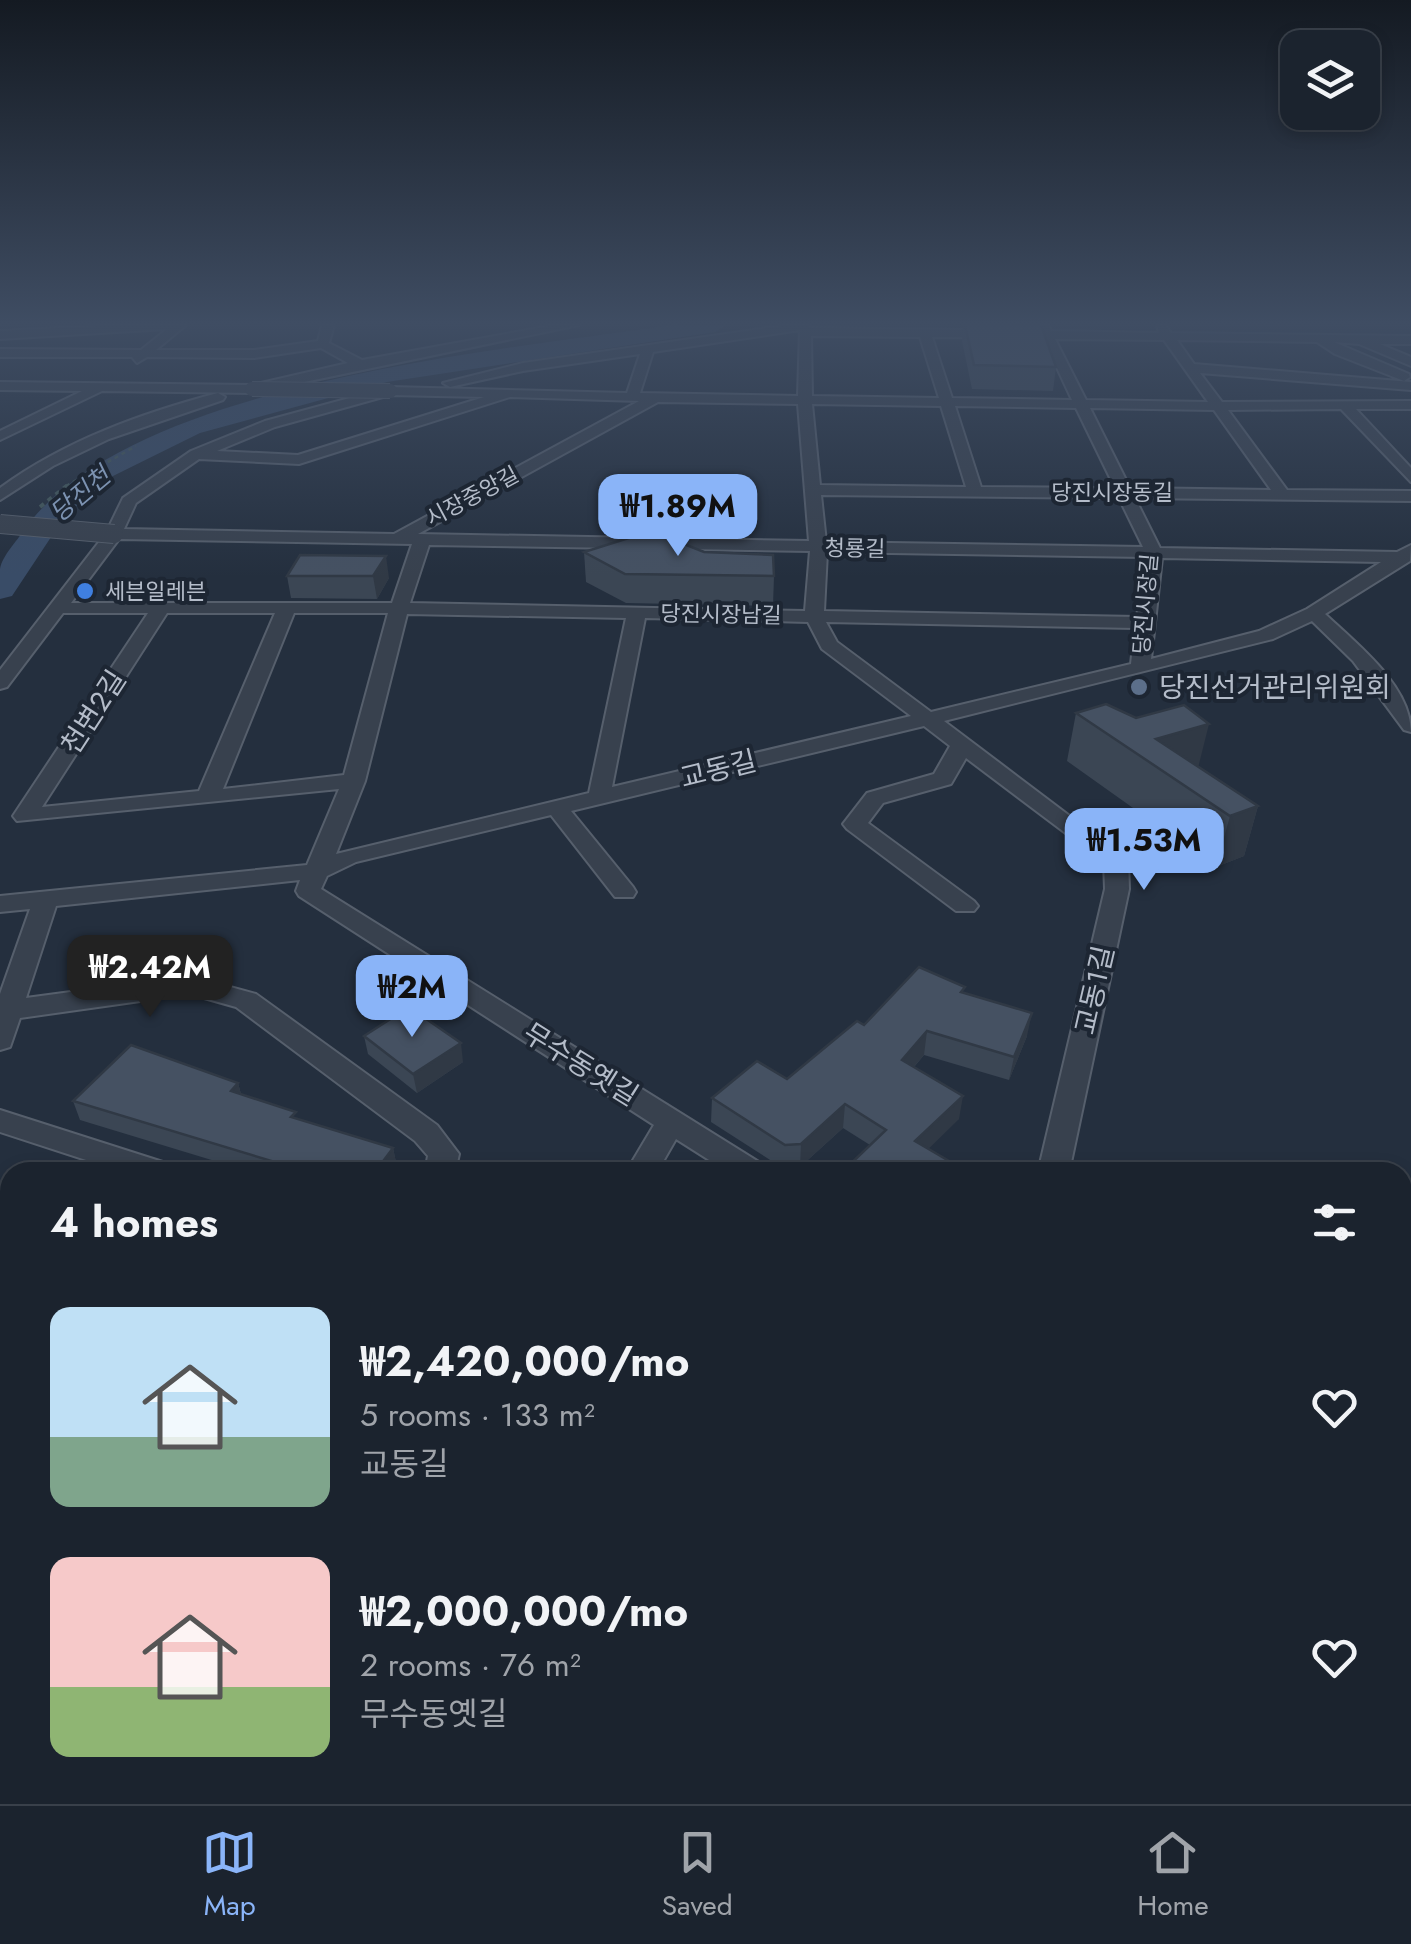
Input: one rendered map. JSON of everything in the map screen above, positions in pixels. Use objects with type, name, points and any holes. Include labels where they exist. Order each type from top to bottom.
[{"type":"street","points":[[0,436],[54,409]]},
{"type":"street","points":[[0,495],[68,455],[139,422],[183,409]]},
{"type":"street","points":[[0,684],[114,534],[129,501],[196,454],[270,424],[324,409]]},
{"type":"street","points":[[196,454],[299,460],[459,409]]},
{"type":"street","name":"시장중앙길","points":[[410,540],[635,409]]},
{"type":"street","name":"당진시장남길","points":[[806,409],[816,547],[814,616],[829,645],[930,718]]},
{"type":"street","points":[[950,409],[976,491]]},
{"type":"street","name":"당진시장길","points":[[1086,409],[1154,552],[1142,622],[1140,668]]},
{"type":"street","points":[[1220,409],[1282,494]]},
{"type":"street","points":[[1349,409],[1411,476]]},
{"type":"street","points":[[0,424],[21,425]]},
{"type":"street","name":"당진시장동길","points":[[812,490],[1411,496]]},
{"type":"street","name":"청룡길","points":[[0,524],[114,534],[1408,554]]},
{"type":"street","points":[[316,871],[354,782],[399,608],[410,540]]},
{"type":"street","name":"교동길","points":[[0,904],[316,871],[348,857],[1140,668],[1266,636],[1314,614],[1408,554]]},
{"type":"street","points":[[59,608],[636,612]]},
{"type":"street","name":"천변2길","points":[[24,816],[160,608]]},
{"type":"street","points":[[208,797],[287,608]]},
{"type":"street","name":"당진시장남길","points":[[600,798],[636,612],[1142,622]]},
{"type":"street","points":[[1314,614],[1360,657],[1411,726]]},
{"type":"street","name":"교동1길","points":[[930,718],[961,746],[1116,860],[1117,889],[1056,1162]]},
{"type":"street","points":[[961,746],[943,779],[876,798],[855,824],[965,906]]},
{"type":"street","points":[[0,813],[24,816],[354,782]]},
{"type":"street","points":[[557,808],[624,892]]},
{"type":"street","name":"무수동옛길","points":[[316,871],[308,891],[734,1162]]},
{"type":"street","points":[[0,1040],[4,1010],[46,899]]},
{"type":"street","points":[[4,1010],[190,985],[246,1000],[426,1133],[444,1154],[442,1162]]},
{"type":"street","points":[[0,1121],[127,1162]]},
{"type":"street","points":[[647,1162],[671,1122]]},
{"type":"building","points":[[651,531],[704,552],[773,555],[774,576],[625,574],[584,552]]},
{"type":"building","points":[[300,555],[386,556],[373,576],[287,576]]},
{"type":"building","points":[[1106,704],[1136,718],[1184,705],[1209,724],[1156,739],[1258,806],[1230,816],[1076,713]]},
{"type":"building","points":[[919,967],[965,987],[961,992],[1032,1013],[1014,1057],[927,1031],[902,1060],[963,1096],[915,1141],[951,1162],[852,1162],[886,1130],[845,1104],[801,1144],[785,1145],[712,1098],[757,1061],[787,1079],[857,1021],[864,1025]]},
{"type":"building","points":[[409,1007],[461,1043],[413,1074],[364,1036]]},
{"type":"building","points":[[131,1045],[238,1083],[231,1091],[296,1112],[291,1117],[393,1148],[382,1162],[275,1162],[73,1101]]},
{"type":"waterway","name":"당진천","points":[[0,589],[54,510],[101,471],[191,427],[257,409]]},
{"type":"place","name":"세븐일레븐","points":[[85,591]]},
{"type":"place","name":"당진선거관리위원회","points":[[1139,687]]}]
